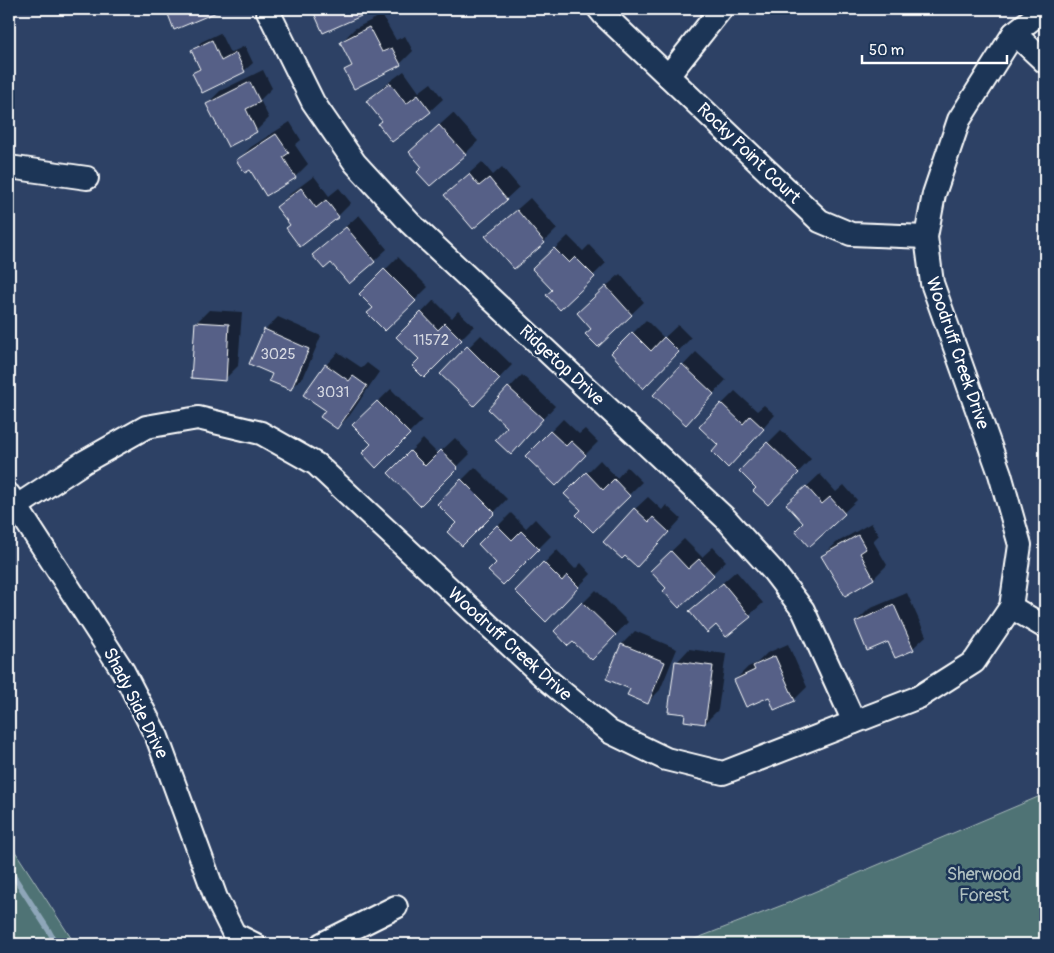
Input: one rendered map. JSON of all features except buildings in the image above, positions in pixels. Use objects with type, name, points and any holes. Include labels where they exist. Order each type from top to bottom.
[{"type":"street","name":"Ridgetop Drive","points":[[267,9],[313,102],[355,163],[410,223],[726,519],[774,572],[803,610],[854,722]]},
{"type":"street","name":"Rocky Point Court","points":[[599,9],[820,221],[851,234],[926,237]]},
{"type":"street","points":[[668,76],[721,9]]},
{"type":"street","name":"Woodruff Creek Drive","points":[[13,500],[146,427],[198,418],[261,433],[316,464],[544,678],[610,732],[666,759],[723,773],[919,697],[974,662],[1011,607],[1020,545],[1000,474],[932,283],[926,237],[934,194],[959,120],[1014,33],[1045,9]]},
{"type":"street","points":[[1014,33],[1045,62]]},
{"type":"street","points":[[9,167],[87,178]]},
{"type":"street","name":"Shady Side Drive","points":[[13,500],[124,671],[157,737],[216,898],[234,934],[254,944]]},
{"type":"street","points":[[1011,607],[1045,627]]},
{"type":"street","points":[[322,944],[396,907]]},
{"type":"green space","name":"Sherwood Forest","points":[[1045,794],[1045,944],[682,944],[788,903]]},
{"type":"green space","points":[[9,842],[75,944],[9,944]]},
{"type":"waterway","points":[[9,869],[56,944]]}]
